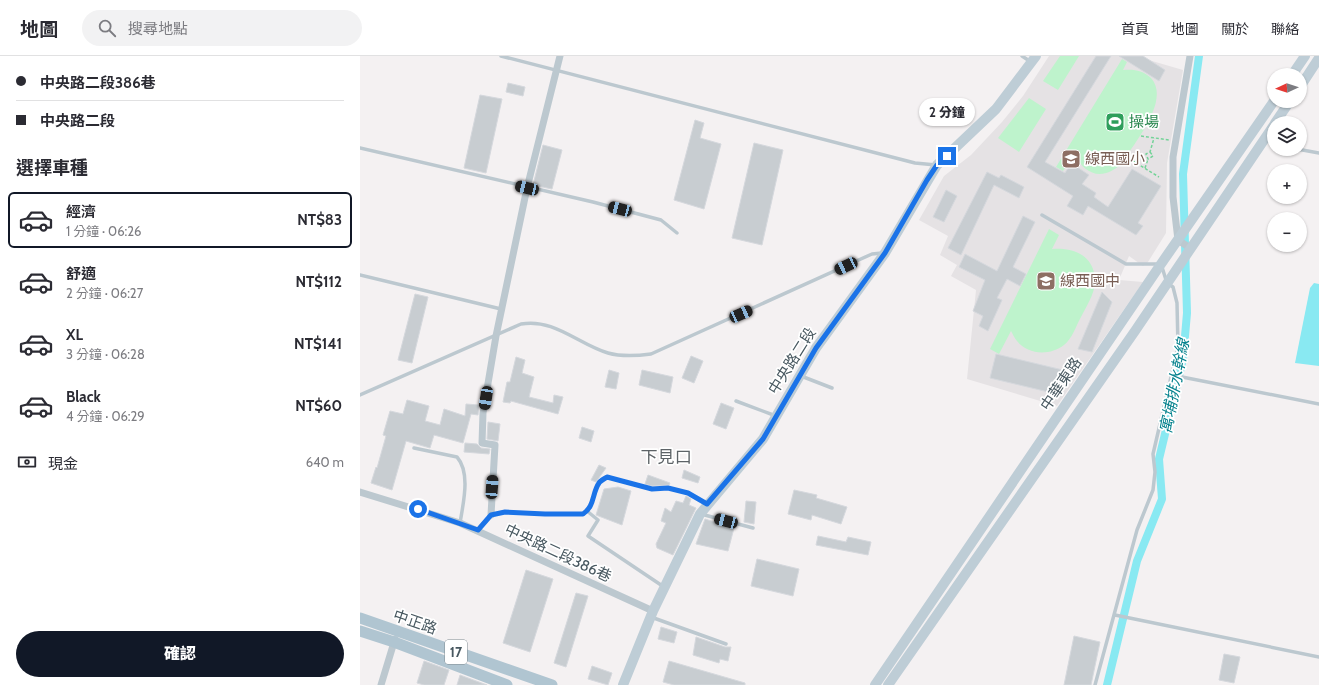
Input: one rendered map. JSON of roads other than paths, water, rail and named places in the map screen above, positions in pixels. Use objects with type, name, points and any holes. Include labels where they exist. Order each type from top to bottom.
[{"type":"main road","points":[[1297,68],[1305,56]]},
{"type":"main road","points":[[1307,76],[1319,58]]},
{"type":"main road","name":"中央路二段","points":[[623,685],[652,614],[700,514],[763,439],[816,348],[885,253],[937,165],[996,109],[1034,59]]},
{"type":"main road","name":"中華東路","points":[[875,685],[1161,264],[1269,108]]},
{"type":"main road","name":"中華東路","points":[[888,685],[1167,283],[1267,136]]},
{"type":"main road","name":"中正路","points":[[360,618],[552,685]]},
{"type":"main road","name":"中正路","points":[[360,631],[394,642],[499,684]]},
{"type":"street","points":[[491,515],[495,445],[482,443],[484,414],[496,336],[527,188],[560,56]]},
{"type":"street","points":[[1190,56],[1173,157],[1173,196],[1178,240],[1190,248]]},
{"type":"street","name":"中央路二段386巷","points":[[360,492],[478,530],[652,614]]},
{"type":"street","points":[[381,685],[394,642],[399,632]]},
{"type":"lane","points":[[501,56],[915,163],[937,165]]},
{"type":"lane","points":[[1022,56],[1034,59]]},
{"type":"lane","points":[[360,148],[527,188],[593,202],[661,220],[677,233]]},
{"type":"lane","points":[[1307,151],[1319,153]]},
{"type":"lane","points":[[1042,215],[1126,264],[1161,264],[1167,283],[1173,287],[1177,302],[1178,347],[1153,454],[1155,472],[1153,490],[1137,530],[1095,685]]},
{"type":"lane","points":[[360,395],[521,324],[539,324],[573,335],[607,353],[624,356],[651,354],[872,254],[885,253]]},
{"type":"lane","points":[[360,275],[502,309]]},
{"type":"lane","points":[[800,375],[832,388]]},
{"type":"lane","points":[[1172,375],[1319,404]]},
{"type":"lane","points":[[736,401],[776,416]]},
{"type":"lane","points":[[414,448],[457,457],[461,462],[465,490],[460,523]]},
{"type":"lane","points":[[478,530],[491,515],[505,512],[583,514],[587,511],[595,496],[599,483],[607,477],[652,489],[668,488],[688,493],[707,504]]},
{"type":"lane","points":[[587,511],[598,520],[588,536],[665,588]]},
{"type":"lane","points":[[700,514],[753,528]]},
{"type":"lane","points":[[652,614],[726,644]]},
{"type":"lane","points":[[1115,615],[1319,657]]},
{"type":"water","points":[[1314,283],[1319,284],[1319,366],[1295,363],[1310,288]]},
{"type":"waterway","name":"寓埔排水幹線","points":[[1107,685],[1137,561],[1162,499],[1159,459],[1183,359],[1187,313],[1183,174],[1199,56]]},
{"type":"place","name":"操場","points":[[1115,122]]},
{"type":"place","name":"線西國小","points":[[1071,159]]},
{"type":"place","name":"線西國中","points":[[1046,281]]},
{"type":"district","name":"下見口","points":[[666,457]]}]
